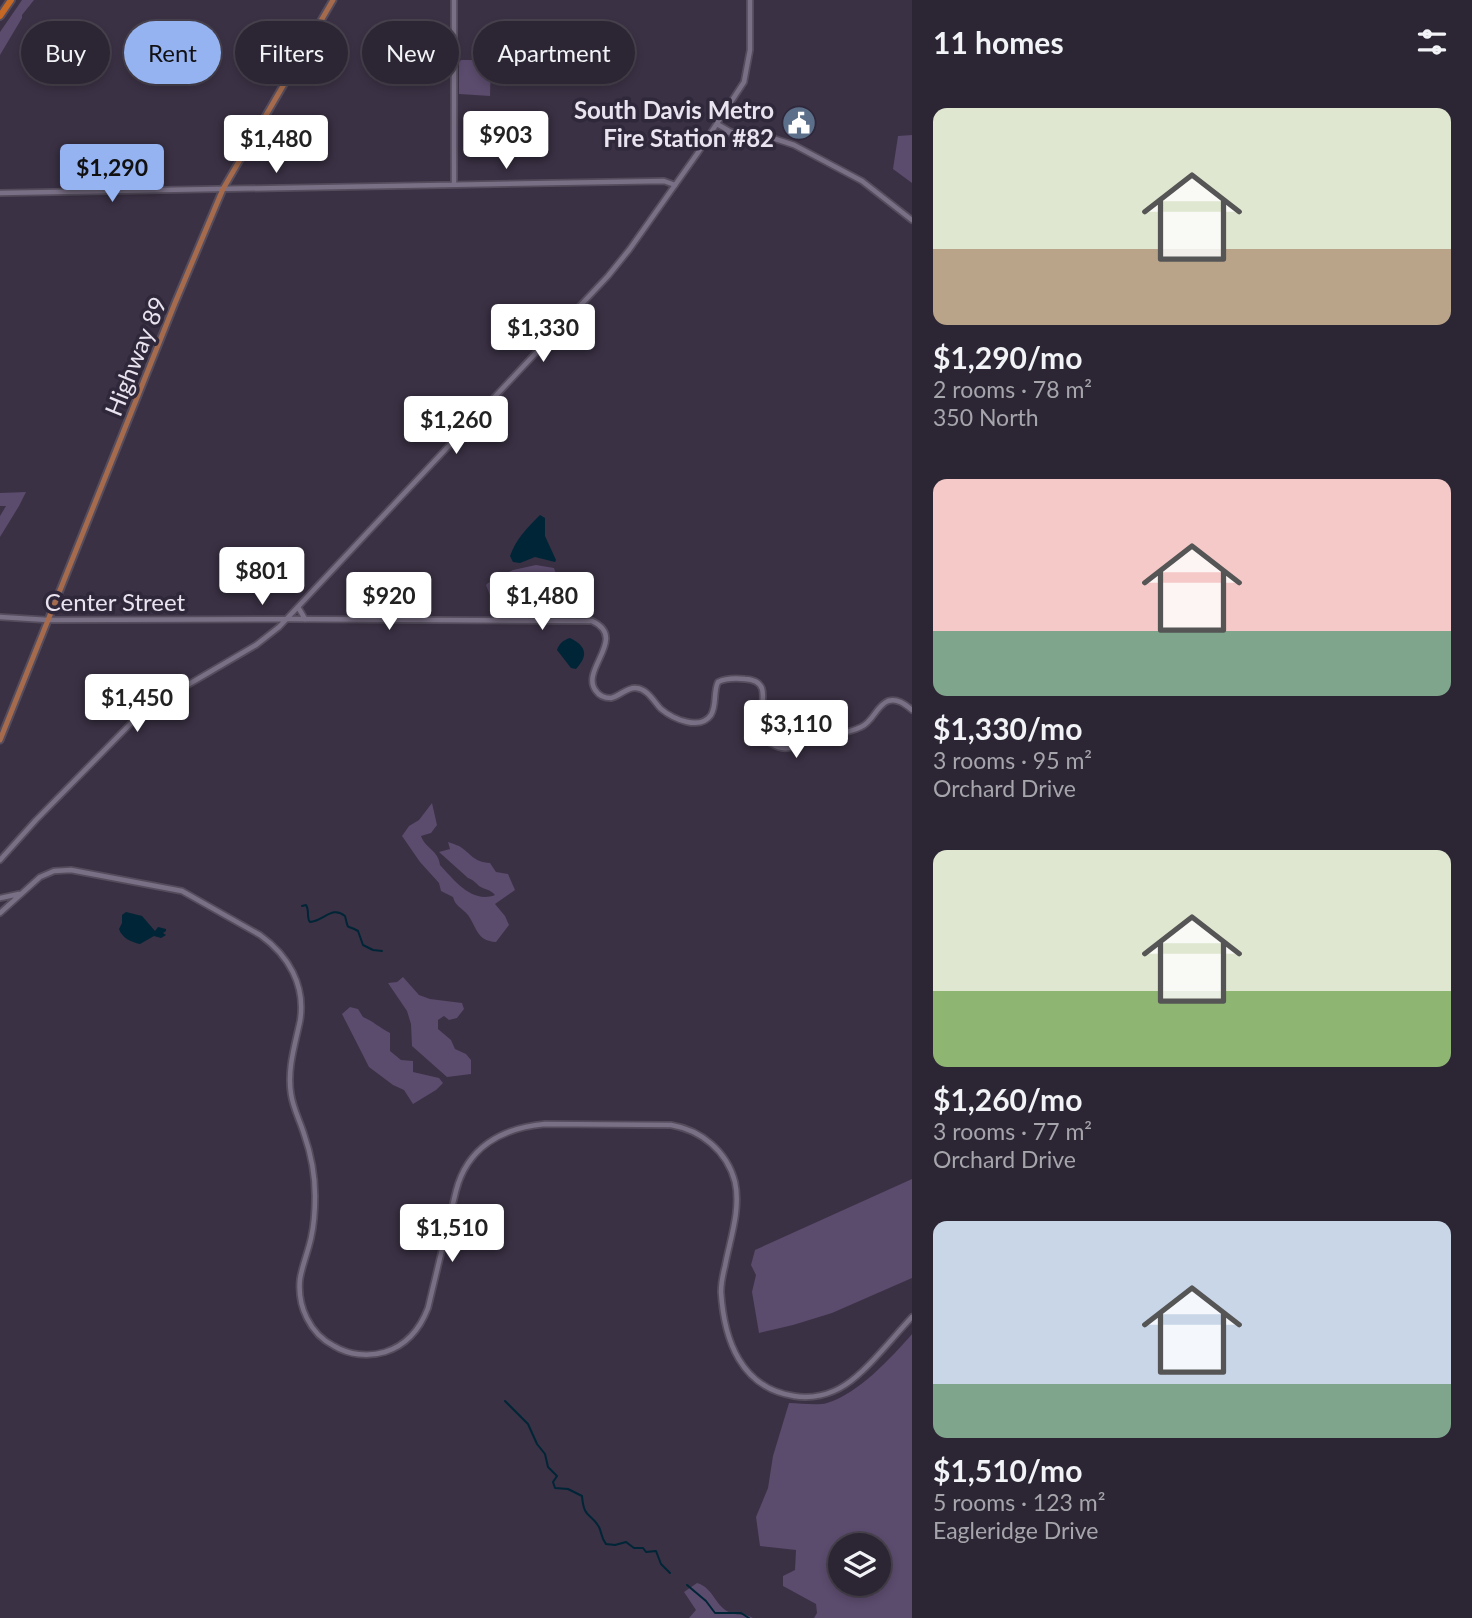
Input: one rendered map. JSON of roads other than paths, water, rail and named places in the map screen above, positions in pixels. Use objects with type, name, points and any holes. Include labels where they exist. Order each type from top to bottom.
[{"type":"highway","points":[[0,16],[11,0]]},
{"type":"main road","name":"Highway 89","points":[[0,740],[223,189],[333,0]]},
{"type":"main road","points":[[454,0],[454,185]]},
{"type":"main road","points":[[0,860],[142,711],[270,635],[608,276],[629,250],[742,86],[747,74],[750,45],[750,0]]},
{"type":"main road","points":[[717,124],[731,132]]},
{"type":"main road","points":[[709,136],[731,132],[760,134],[794,145],[856,177],[912,220]]},
{"type":"main road","points":[[0,193],[664,181],[674,185]]},
{"type":"main road","points":[[298,607],[305,619]]},
{"type":"main road","name":"Center Street","points":[[0,617],[48,620],[588,620],[597,622],[604,630],[606,642],[592,678],[593,687],[599,694],[611,698],[631,688],[639,688],[646,691],[659,707],[669,714],[697,723],[711,715],[718,682],[727,679],[750,679],[758,683],[763,691],[761,732],[769,742],[779,747],[792,748],[807,740],[860,728],[889,701],[900,701],[912,710]]},
{"type":"main road","points":[[1,911],[40,877],[54,871],[64,870],[175,889],[260,935],[286,960],[297,981],[301,1001],[290,1069],[291,1095],[310,1152],[315,1185],[313,1227],[300,1278],[300,1300],[304,1314],[315,1331],[337,1348],[373,1354],[393,1349],[412,1336],[428,1308],[456,1191],[465,1167],[477,1152],[494,1138],[526,1126],[545,1124],[671,1125],[698,1133],[713,1145],[729,1167],[736,1191],[736,1215],[721,1290],[730,1341],[743,1367],[765,1387],[787,1395],[805,1397],[841,1388],[860,1373],[912,1317]]},
{"type":"main road","points":[[1,911],[3,904],[0,899],[19,894]]},
{"type":"water","points":[[540,515],[545,518],[545,536],[555,562],[535,557],[520,563],[513,562],[510,556],[515,544]]},
{"type":"water","points":[[570,638],[580,644],[584,651],[583,659],[576,669],[571,668],[557,650],[562,642]]},
{"type":"water","points":[[126,912],[142,916],[155,931],[158,927],[166,929],[163,933],[166,935],[161,938],[154,936],[140,944],[127,939],[119,929],[122,915]]},
{"type":"waterway","points":[[302,906],[306,905],[310,922],[332,913],[340,913],[345,916],[348,926],[358,931],[363,945],[382,951]]},
{"type":"waterway","points":[[505,1401],[528,1424],[545,1454],[548,1467],[557,1476],[553,1482],[555,1488],[568,1489],[582,1496],[586,1512],[596,1522],[606,1544],[626,1542],[634,1548],[643,1548],[646,1552],[656,1551],[661,1564],[670,1573]]},
{"type":"waterway","points":[[687,1585],[706,1601],[715,1613],[741,1613],[749,1618]]},
{"type":"place","name":"South Davis Metro Fire Station #82","points":[[799,123]]}]
